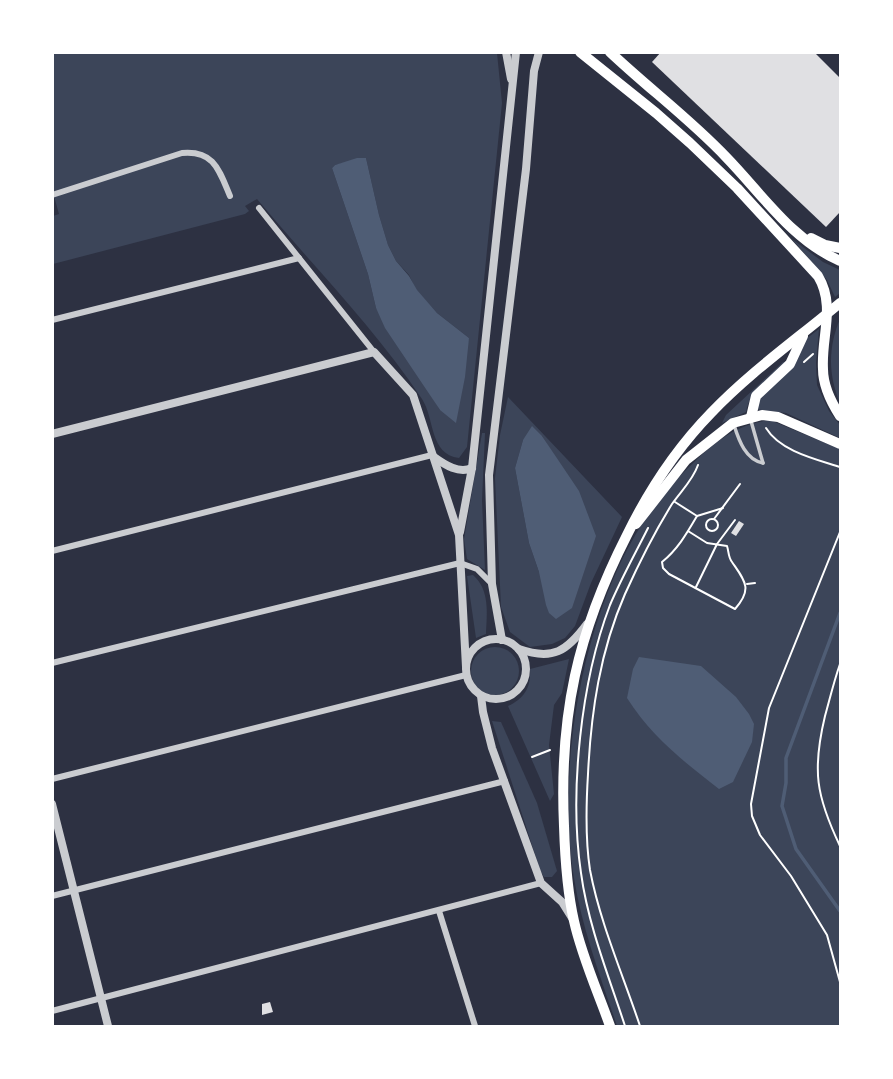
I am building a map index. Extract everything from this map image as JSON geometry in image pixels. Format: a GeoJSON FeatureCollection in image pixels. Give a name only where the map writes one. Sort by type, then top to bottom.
{"type":"FeatureCollection","features":[{"type":"Feature","properties":{"kind":"main road"},"geometry":{"type":"LineString","coordinates":[[580,52],[656,113],[737,188],[818,276],[825,288],[828,314],[822,369],[828,392],[841,416]]}},
{"type":"Feature","properties":{"kind":"main road"},"geometry":{"type":"LineString","coordinates":[[610,52],[725,156],[787,225],[816,247],[841,261]]}},
{"type":"Feature","properties":{"kind":"main road"},"geometry":{"type":"LineString","coordinates":[[787,225],[825,245],[841,248]]}},
{"type":"Feature","properties":{"kind":"main road"},"geometry":{"type":"LineString","coordinates":[[610,1027],[574,921],[565,852],[564,751],[568,710],[587,624],[604,580],[651,488],[687,440],[712,412],[841,303]]}},
{"type":"Feature","properties":{"kind":"main road"},"geometry":{"type":"LineString","coordinates":[[751,417],[755,396],[790,364],[804,332]]}},
{"type":"Feature","properties":{"kind":"main road"},"geometry":{"type":"LineString","coordinates":[[628,531],[686,460],[733,423],[762,415],[788,420],[841,444]]}},
{"type":"Feature","properties":{"kind":"street"},"geometry":{"type":"LineString","coordinates":[[506,52],[513,92]]}},
{"type":"Feature","properties":{"kind":"street"},"geometry":{"type":"LineString","coordinates":[[516,52],[472,468],[459,535],[466,671],[469,683],[481,696],[489,736],[541,883],[562,902],[574,921]]}},
{"type":"Feature","properties":{"kind":"street"},"geometry":{"type":"LineString","coordinates":[[502,640],[492,584],[489,475],[526,169],[534,71],[539,52]]}},
{"type":"Feature","properties":{"kind":"street"},"geometry":{"type":"LineString","coordinates":[[52,195],[182,153],[193,152],[212,161],[219,170],[230,196]]}},
{"type":"Feature","properties":{"kind":"street"},"geometry":{"type":"LineString","coordinates":[[259,208],[374,352],[413,395],[459,535]]}},
{"type":"Feature","properties":{"kind":"street"},"geometry":{"type":"LineString","coordinates":[[52,320],[299,258]]}},
{"type":"Feature","properties":{"kind":"street"},"geometry":{"type":"LineString","coordinates":[[52,434],[374,352]]}},
{"type":"Feature","properties":{"kind":"street"},"geometry":{"type":"LineString","coordinates":[[432,455],[444,465],[467,470],[472,468]]}},
{"type":"Feature","properties":{"kind":"street"},"geometry":{"type":"LineString","coordinates":[[52,551],[432,455]]}},
{"type":"Feature","properties":{"kind":"street"},"geometry":{"type":"LineString","coordinates":[[52,663],[460,563],[477,569],[492,584]]}},
{"type":"Feature","properties":{"kind":"street"},"geometry":{"type":"LineString","coordinates":[[466,671],[471,651],[480,643],[502,640],[541,655],[559,651],[575,641],[587,624]]}},
{"type":"Feature","properties":{"kind":"street"},"geometry":{"type":"LineString","coordinates":[[481,696],[494,699],[508,697],[519,689],[525,677],[525,663],[517,648]]}},
{"type":"Feature","properties":{"kind":"street"},"geometry":{"type":"LineString","coordinates":[[52,779],[466,671]]}},
{"type":"Feature","properties":{"kind":"street"},"geometry":{"type":"LineString","coordinates":[[52,896],[505,781]]}},
{"type":"Feature","properties":{"kind":"street"},"geometry":{"type":"LineString","coordinates":[[52,804],[108,1027]]}},
{"type":"Feature","properties":{"kind":"street"},"geometry":{"type":"LineString","coordinates":[[52,1011],[541,883]]}},
{"type":"Feature","properties":{"kind":"street"},"geometry":{"type":"LineString","coordinates":[[439,911],[475,1027]]}},
{"type":"Feature","properties":{"kind":"lane"},"geometry":{"type":"LineString","coordinates":[[733,423],[741,444],[750,457],[763,463],[751,417]]}},
{"type":"Feature","properties":{"kind":"path"},"geometry":{"type":"LineString","coordinates":[[762,425],[773,438],[785,446],[841,467]]}},
{"type":"Feature","properties":{"kind":"path"},"geometry":{"type":"LineString","coordinates":[[640,1027],[597,900],[586,842],[590,734],[598,678],[611,626],[640,560],[674,501],[695,475],[698,465]]}},
{"type":"Feature","properties":{"kind":"path"},"geometry":{"type":"LineString","coordinates":[[724,534],[707,528],[706,522],[713,519],[723,508],[740,484]]}},
{"type":"Feature","properties":{"kind":"path"},"geometry":{"type":"LineString","coordinates":[[674,501],[697,516]]}},
{"type":"Feature","properties":{"kind":"path"},"geometry":{"type":"LineString","coordinates":[[688,531],[697,538],[727,546],[729,559],[746,584],[746,592],[735,609],[663,568],[662,562],[678,548],[688,531],[697,516],[723,508]]}},
{"type":"Feature","properties":{"kind":"path"},"geometry":{"type":"LineString","coordinates":[[708,513],[718,523],[716,529]]}},
{"type":"Feature","properties":{"kind":"path"},"geometry":{"type":"LineString","coordinates":[[695,588],[717,544],[736,520]]}},
{"type":"Feature","properties":{"kind":"path"},"geometry":{"type":"LineString","coordinates":[[625,1027],[602,958],[581,874],[577,832],[579,751],[601,631],[611,604],[649,526]]}},
{"type":"Feature","properties":{"kind":"path"},"geometry":{"type":"LineString","coordinates":[[841,532],[769,708],[751,816],[760,835],[791,876],[827,935],[841,982]]}},
{"type":"Feature","properties":{"kind":"path"},"geometry":{"type":"LineString","coordinates":[[746,584],[755,583]]}},
{"type":"Feature","properties":{"kind":"path"},"geometry":{"type":"LineString","coordinates":[[841,664],[819,743],[816,765],[822,803],[841,846]]}},
{"type":"Feature","properties":{"kind":"path"},"geometry":{"type":"LineString","coordinates":[[532,757],[550,750]]}},
{"type":"Feature","properties":{"kind":"shaded area"},"geometry":{"type":"Polygon","coordinates":[[[53,53],[497,53],[502,103],[467,447],[459,458],[442,450],[422,399],[403,372],[363,321],[257,199],[245,206],[249,211],[245,214],[53,264],[53,216],[59,214],[52,189],[53,53]],[[366,158],[335,165],[332,168],[368,274],[376,308],[440,410],[469,338],[437,313],[416,290],[388,245],[366,158]]]}},
{"type":"Feature","properties":{"kind":"shaded area"},"geometry":{"type":"Polygon","coordinates":[[[357,158],[366,158],[379,215],[396,261],[437,313],[469,338],[456,423],[440,410],[385,328],[376,308],[368,274],[332,168],[357,158]]]}},
{"type":"Feature","properties":{"kind":"shaded area"},"geometry":{"type":"Polygon","coordinates":[[[792,239],[823,262],[840,270],[840,293],[835,297],[827,280],[792,239]]]}},
{"type":"Feature","properties":{"kind":"shaded area"},"geometry":{"type":"Polygon","coordinates":[[[840,319],[840,403],[833,382],[831,361],[833,340],[840,319]]]}},
{"type":"Feature","properties":{"kind":"shaded area"},"geometry":{"type":"Polygon","coordinates":[[[819,329],[817,385],[829,411],[840,425],[840,438],[786,413],[755,409],[758,398],[806,339],[819,329]]]}},
{"type":"Feature","properties":{"kind":"shaded area"},"geometry":{"type":"Polygon","coordinates":[[[783,362],[787,362],[757,390],[746,412],[722,423],[726,415],[783,362]]]}},
{"type":"Feature","properties":{"kind":"shaded area"},"geometry":{"type":"Polygon","coordinates":[[[508,397],[622,517],[591,583],[575,626],[565,638],[552,644],[530,647],[510,632],[501,607],[495,478],[508,397]],[[542,436],[523,440],[515,468],[529,543],[539,572],[556,458],[542,436]]]}},
{"type":"Feature","properties":{"kind":"shaded area"},"geometry":{"type":"Polygon","coordinates":[[[770,420],[840,449],[840,1026],[617,1026],[582,916],[574,878],[569,829],[569,777],[574,722],[585,666],[600,613],[621,562],[647,517],[678,478],[719,441],[742,427],[770,420]]]}},
{"type":"Feature","properties":{"kind":"shaded area"},"geometry":{"type":"Polygon","coordinates":[[[532,426],[542,436],[579,491],[596,536],[572,608],[556,619],[549,613],[546,605],[529,543],[515,468],[523,440],[532,426]]]}},
{"type":"Feature","properties":{"kind":"shaded area"},"geometry":{"type":"Polygon","coordinates":[[[482,433],[485,433],[482,500],[485,570],[467,559],[464,539],[482,433]]]}},
{"type":"Feature","properties":{"kind":"shaded area"},"geometry":{"type":"Polygon","coordinates":[[[473,575],[485,595],[487,610],[486,634],[476,638],[467,576],[473,575]]]}},
{"type":"Feature","properties":{"kind":"shaded area"},"geometry":{"type":"Polygon","coordinates":[[[495,647],[512,654],[519,671],[512,688],[495,695],[478,688],[471,671],[478,654],[495,647]]]}},
{"type":"Feature","properties":{"kind":"shaded area"},"geometry":{"type":"Polygon","coordinates":[[[639,657],[701,666],[736,697],[749,714],[754,724],[752,742],[733,782],[719,789],[669,748],[636,712],[627,698],[633,669],[639,657]]]}},
{"type":"Feature","properties":{"kind":"shaded area"},"geometry":{"type":"Polygon","coordinates":[[[569,659],[562,693],[554,705],[549,745],[554,794],[550,801],[508,706],[526,691],[530,669],[569,659]]]}},
{"type":"Feature","properties":{"kind":"shaded area"},"geometry":{"type":"Polygon","coordinates":[[[492,721],[501,722],[537,803],[557,871],[552,877],[544,877],[540,870],[492,721]]]}},
{"type":"Feature","properties":{"kind":"building"},"geometry":{"type":"Polygon","coordinates":[[[661,52],[814,52],[840,78],[840,212],[826,227],[652,62],[661,52]]]}},
{"type":"Feature","properties":{"kind":"building"},"geometry":{"type":"Polygon","coordinates":[[[739,521],[744,524],[736,536],[731,533],[739,521]]]}},
{"type":"Feature","properties":{"kind":"building"},"geometry":{"type":"Polygon","coordinates":[[[270,1002],[273,1012],[262,1015],[262,1004],[270,1002]]]}},
{"type":"Feature","properties":{"kind":"waterway"},"geometry":{"type":"LineString","coordinates":[[840,613],[786,758],[782,806],[796,849],[840,911]]}}]}
